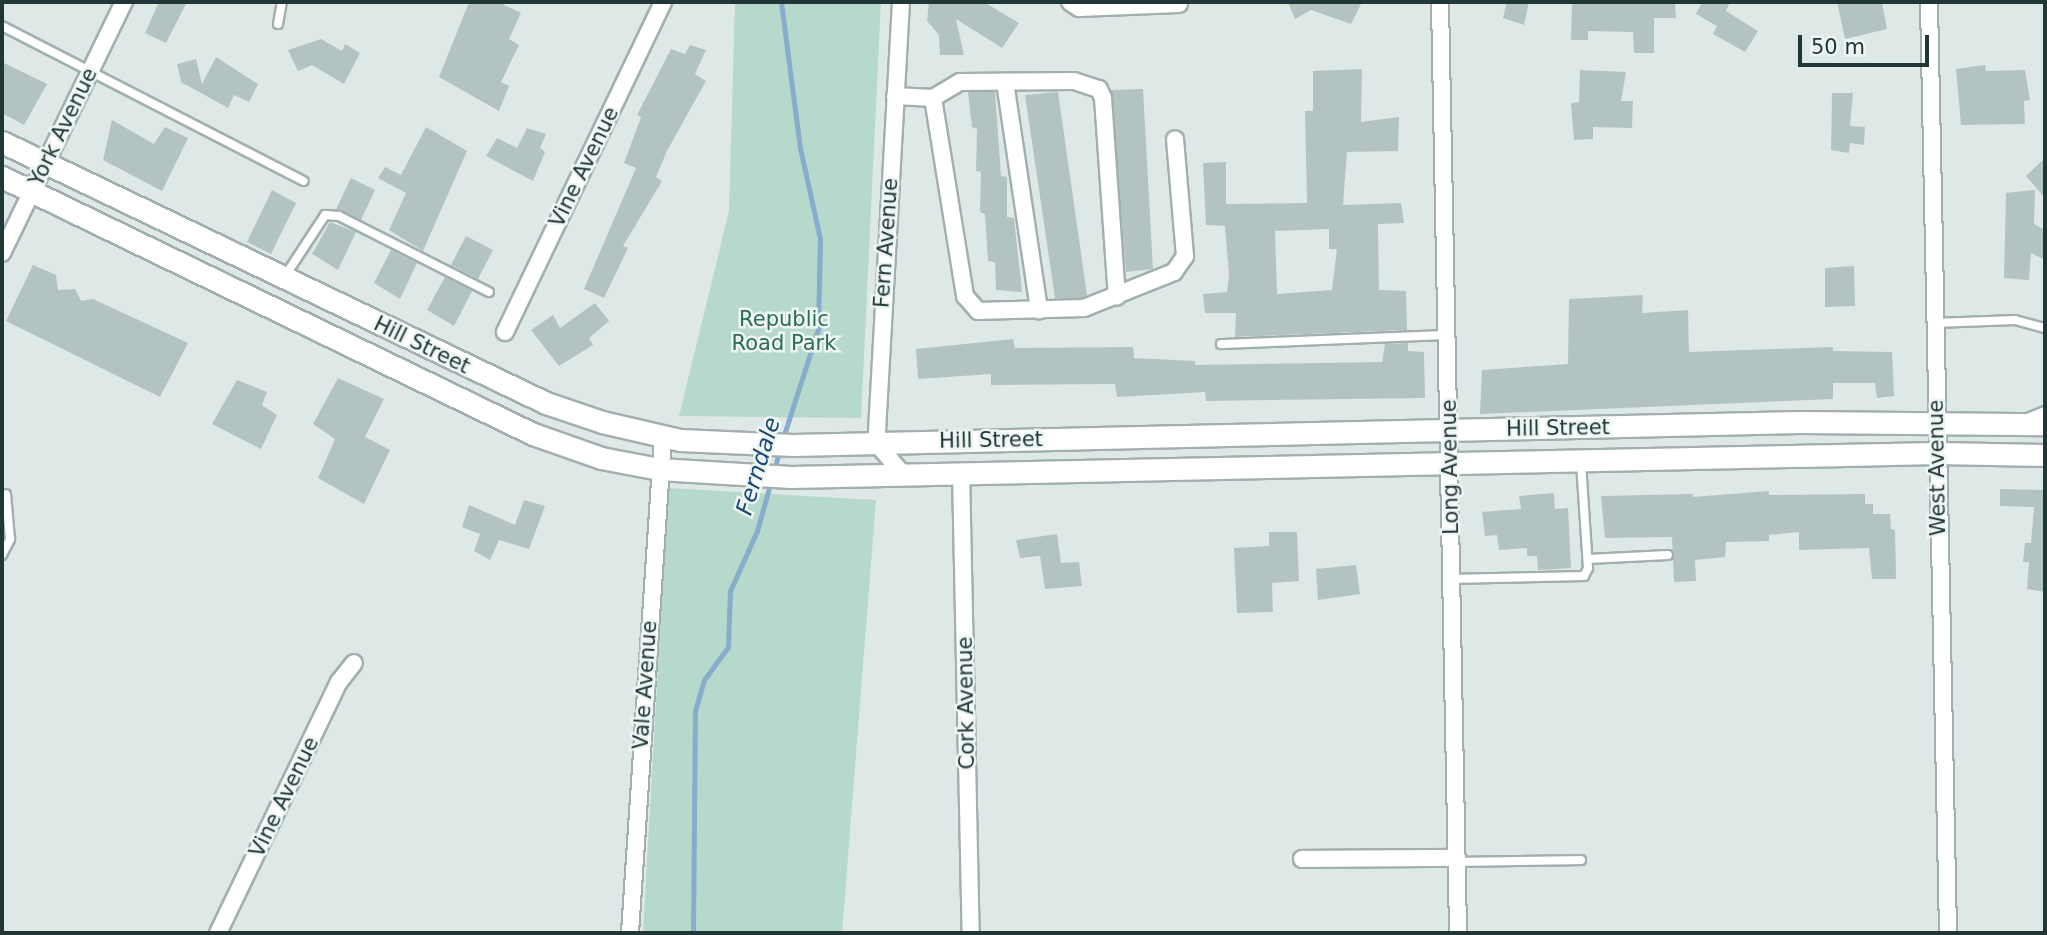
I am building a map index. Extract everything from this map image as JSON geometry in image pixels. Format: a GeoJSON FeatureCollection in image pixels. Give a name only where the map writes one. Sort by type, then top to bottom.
{"type":"FeatureCollection","features":[{"type":"Feature","properties":{"kind":"main road","name":"Hill Street"},"geometry":{"type":"LineString","coordinates":[[2,142],[546,403],[663,437],[736,444],[793,445],[1936,420],[2045,424]]}},
{"type":"Feature","properties":{"kind":"main road","name":"Hill Street"},"geometry":{"type":"LineString","coordinates":[[2,177],[533,434],[601,458],[659,469],[736,476],[791,477],[1937,453],[2045,455]]}},
{"type":"Feature","properties":{"kind":"street","name":"York Avenue"},"geometry":{"type":"LineString","coordinates":[[2,253],[124,2]]}},
{"type":"Feature","properties":{"kind":"street","name":"Vine Avenue"},"geometry":{"type":"LineString","coordinates":[[505,332],[663,2]]}},
{"type":"Feature","properties":{"kind":"street","name":"Fern Avenue"},"geometry":{"type":"LineString","coordinates":[[876,443],[901,2]]}},
{"type":"Feature","properties":{"kind":"street"},"geometry":{"type":"LineString","coordinates":[[1070,2],[1079,8],[1179,4]]}},
{"type":"Feature","properties":{"kind":"street","name":"Long Avenue"},"geometry":{"type":"LineString","coordinates":[[1440,2],[1458,933]]}},
{"type":"Feature","properties":{"kind":"street","name":"West Avenue"},"geometry":{"type":"LineString","coordinates":[[1929,2],[1948,933]]}},
{"type":"Feature","properties":{"kind":"street"},"geometry":{"type":"LineString","coordinates":[[895,96],[933,98],[960,82],[1089,83],[1103,98],[1117,297]]}},
{"type":"Feature","properties":{"kind":"street"},"geometry":{"type":"LineString","coordinates":[[1005,82],[1039,310]]}},
{"type":"Feature","properties":{"kind":"street"},"geometry":{"type":"LineString","coordinates":[[933,98],[967,304],[978,311],[1084,308],[1174,272],[1182,264],[1175,139]]}},
{"type":"Feature","properties":{"kind":"street","name":"Vale Avenue"},"geometry":{"type":"LineString","coordinates":[[630,933],[663,437]]}},
{"type":"Feature","properties":{"kind":"street"},"geometry":{"type":"LineString","coordinates":[[876,443],[903,474]]}},
{"type":"Feature","properties":{"kind":"street","name":"Cork Avenue"},"geometry":{"type":"LineString","coordinates":[[961,472],[971,933]]}},
{"type":"Feature","properties":{"kind":"street","name":"Vine Avenue"},"geometry":{"type":"LineString","coordinates":[[218,933],[339,682],[354,663]]}},
{"type":"Feature","properties":{"kind":"street"},"geometry":{"type":"LineString","coordinates":[[1302,859],[1457,860]]}},
{"type":"Feature","properties":{"kind":"lane"},"geometry":{"type":"LineString","coordinates":[[278,24],[282,2]]}},
{"type":"Feature","properties":{"kind":"lane"},"geometry":{"type":"LineString","coordinates":[[2,26],[91,69],[304,181]]}},
{"type":"Feature","properties":{"kind":"lane"},"geometry":{"type":"LineString","coordinates":[[285,278],[325,215],[339,216],[489,292]]}},
{"type":"Feature","properties":{"kind":"lane"},"geometry":{"type":"LineString","coordinates":[[1935,323],[2015,320],[2045,328]]}},
{"type":"Feature","properties":{"kind":"lane"},"geometry":{"type":"LineString","coordinates":[[1221,344],[1447,335]]}},
{"type":"Feature","properties":{"kind":"lane"},"geometry":{"type":"LineString","coordinates":[[2017,422],[2045,411]]}},
{"type":"Feature","properties":{"kind":"lane"},"geometry":{"type":"LineString","coordinates":[[1451,579],[1574,579],[1584,576],[1588,559],[1581,460]]}},
{"type":"Feature","properties":{"kind":"lane"},"geometry":{"type":"LineString","coordinates":[[2,555],[10,539],[6,494]]}},
{"type":"Feature","properties":{"kind":"lane"},"geometry":{"type":"LineString","coordinates":[[1588,559],[1668,555]]}},
{"type":"Feature","properties":{"kind":"lane"},"geometry":{"type":"LineString","coordinates":[[1457,860],[1581,860]]}},
{"type":"Feature","properties":{"kind":"green space","name":"Republic Road Park"},"geometry":{"type":"Polygon","coordinates":[[[735,2],[881,2],[861,418],[679,416],[729,211],[735,2]]]}},
{"type":"Feature","properties":{"kind":"green space"},"geometry":{"type":"Polygon","coordinates":[[[668,488],[876,500],[842,933],[643,933],[668,488]]]}},
{"type":"Feature","properties":{"kind":"building"},"geometry":{"type":"Polygon","coordinates":[[[159,2],[187,2],[166,43],[145,33],[159,2]]]}},
{"type":"Feature","properties":{"kind":"building"},"geometry":{"type":"Polygon","coordinates":[[[469,2],[498,2],[521,13],[509,39],[519,45],[501,82],[509,86],[499,111],[439,77],[469,2]]]}},
{"type":"Feature","properties":{"kind":"building"},"geometry":{"type":"Polygon","coordinates":[[[929,2],[984,2],[1019,23],[1002,48],[956,19],[964,55],[940,55],[939,35],[927,21],[929,2]]]}},
{"type":"Feature","properties":{"kind":"building"},"geometry":{"type":"Polygon","coordinates":[[[1288,2],[1362,2],[1351,24],[1311,10],[1295,19],[1288,2]]]}},
{"type":"Feature","properties":{"kind":"building"},"geometry":{"type":"Polygon","coordinates":[[[1507,2],[1529,2],[1524,25],[1503,18],[1507,2]]]}},
{"type":"Feature","properties":{"kind":"building"},"geometry":{"type":"Polygon","coordinates":[[[1572,2],[1675,2],[1676,18],[1654,18],[1654,53],[1634,53],[1633,32],[1588,31],[1588,40],[1571,40],[1572,2]]]}},
{"type":"Feature","properties":{"kind":"building"},"geometry":{"type":"Polygon","coordinates":[[[1702,2],[1730,2],[1726,11],[1758,31],[1745,52],[1713,34],[1717,26],[1696,14],[1702,2]]]}},
{"type":"Feature","properties":{"kind":"building"},"geometry":{"type":"Polygon","coordinates":[[[1837,2],[1882,2],[1887,29],[1845,39],[1837,2]]]}},
{"type":"Feature","properties":{"kind":"building"},"geometry":{"type":"Polygon","coordinates":[[[321,39],[342,51],[345,44],[360,53],[344,84],[312,65],[298,71],[288,50],[321,39]]]}},
{"type":"Feature","properties":{"kind":"building"},"geometry":{"type":"Polygon","coordinates":[[[690,45],[706,50],[695,74],[706,81],[667,151],[656,177],[662,181],[623,246],[628,248],[604,298],[584,289],[636,168],[624,163],[641,117],[637,115],[671,49],[685,54],[690,45]]]}},
{"type":"Feature","properties":{"kind":"building"},"geometry":{"type":"Polygon","coordinates":[[[216,57],[258,84],[249,102],[234,95],[228,108],[181,82],[177,64],[196,59],[202,84],[216,57]]]}},
{"type":"Feature","properties":{"kind":"building"},"geometry":{"type":"Polygon","coordinates":[[[2,62],[47,84],[24,125],[2,113],[2,62]]]}},
{"type":"Feature","properties":{"kind":"building"},"geometry":{"type":"Polygon","coordinates":[[[1985,65],[1986,71],[2025,70],[2030,100],[2024,101],[2025,124],[1961,125],[1956,69],[1985,65]]]}},
{"type":"Feature","properties":{"kind":"building"},"geometry":{"type":"Polygon","coordinates":[[[1362,69],[1361,122],[1399,117],[1398,151],[1347,152],[1343,205],[1401,203],[1404,223],[1378,224],[1379,290],[1406,291],[1407,330],[1235,337],[1236,313],[1205,313],[1203,294],[1227,292],[1229,276],[1225,226],[1206,225],[1203,163],[1226,162],[1226,204],[1307,203],[1305,111],[1313,111],[1313,71],[1362,69]],[[1329,229],[1275,231],[1277,294],[1332,290],[1337,249],[1329,249],[1329,229]]]}},
{"type":"Feature","properties":{"kind":"building"},"geometry":{"type":"Polygon","coordinates":[[[1580,70],[1626,72],[1621,101],[1633,101],[1632,128],[1593,127],[1593,139],[1574,140],[1571,103],[1579,102],[1580,70]]]}},
{"type":"Feature","properties":{"kind":"building"},"geometry":{"type":"Polygon","coordinates":[[[1143,89],[1153,269],[1126,272],[1111,90],[1143,89]]]}},
{"type":"Feature","properties":{"kind":"building"},"geometry":{"type":"Polygon","coordinates":[[[968,92],[995,92],[1001,176],[1007,177],[1007,217],[1014,218],[1022,292],[996,290],[995,262],[988,261],[985,214],[980,212],[981,172],[976,171],[977,129],[972,127],[968,92]]]}},
{"type":"Feature","properties":{"kind":"building"},"geometry":{"type":"Polygon","coordinates":[[[1058,92],[1087,295],[1082,298],[1055,298],[1025,95],[1058,92]]]}},
{"type":"Feature","properties":{"kind":"building"},"geometry":{"type":"Polygon","coordinates":[[[1832,93],[1853,93],[1850,126],[1865,127],[1864,145],[1850,143],[1849,153],[1831,150],[1832,93]]]}},
{"type":"Feature","properties":{"kind":"building"},"geometry":{"type":"Polygon","coordinates":[[[112,120],[154,144],[165,127],[188,138],[162,191],[103,160],[112,120]]]}},
{"type":"Feature","properties":{"kind":"building"},"geometry":{"type":"Polygon","coordinates":[[[426,127],[467,151],[423,251],[389,230],[406,193],[378,178],[385,167],[401,175],[426,127]]]}},
{"type":"Feature","properties":{"kind":"building"},"geometry":{"type":"Polygon","coordinates":[[[527,128],[546,134],[540,148],[545,152],[533,181],[486,156],[497,138],[517,148],[527,128]]]}},
{"type":"Feature","properties":{"kind":"building"},"geometry":{"type":"Polygon","coordinates":[[[2045,158],[2045,198],[2026,176],[2045,158]]]}},
{"type":"Feature","properties":{"kind":"building"},"geometry":{"type":"Polygon","coordinates":[[[351,178],[375,190],[361,220],[336,209],[351,178]]]}},
{"type":"Feature","properties":{"kind":"building"},"geometry":{"type":"Polygon","coordinates":[[[272,190],[296,203],[271,254],[247,242],[272,190]]]}},
{"type":"Feature","properties":{"kind":"building"},"geometry":{"type":"Polygon","coordinates":[[[2035,190],[2034,224],[2045,230],[2045,260],[2031,253],[2029,280],[2004,278],[2006,193],[2035,190]]]}},
{"type":"Feature","properties":{"kind":"building"},"geometry":{"type":"Polygon","coordinates":[[[330,222],[356,232],[338,270],[312,254],[330,222]]]}},
{"type":"Feature","properties":{"kind":"building"},"geometry":{"type":"Polygon","coordinates":[[[466,236],[493,250],[478,279],[451,265],[466,236]]]}},
{"type":"Feature","properties":{"kind":"building"},"geometry":{"type":"Polygon","coordinates":[[[391,250],[417,263],[400,299],[374,283],[391,250]]]}},
{"type":"Feature","properties":{"kind":"building"},"geometry":{"type":"Polygon","coordinates":[[[33,265],[56,275],[58,290],[75,289],[81,301],[93,299],[188,343],[160,397],[6,321],[33,265]]]}},
{"type":"Feature","properties":{"kind":"building"},"geometry":{"type":"Polygon","coordinates":[[[1854,266],[1855,306],[1825,307],[1825,268],[1854,266]]]}},
{"type":"Feature","properties":{"kind":"building"},"geometry":{"type":"Polygon","coordinates":[[[445,277],[472,291],[454,326],[427,310],[445,277]]]}},
{"type":"Feature","properties":{"kind":"building"},"geometry":{"type":"Polygon","coordinates":[[[1643,295],[1642,313],[1688,310],[1689,352],[1833,347],[1833,351],[1892,352],[1894,396],[1877,398],[1875,383],[1833,383],[1833,399],[1480,414],[1482,370],[1568,364],[1569,299],[1643,295]]]}},
{"type":"Feature","properties":{"kind":"building"},"geometry":{"type":"Polygon","coordinates":[[[595,303],[609,321],[589,338],[593,345],[559,366],[531,330],[553,315],[560,328],[595,303]]]}},
{"type":"Feature","properties":{"kind":"building"},"geometry":{"type":"Polygon","coordinates":[[[1013,339],[1015,348],[1133,347],[1134,358],[1195,361],[1195,365],[1382,362],[1385,344],[1408,343],[1408,351],[1424,352],[1425,398],[1206,401],[1205,392],[1117,397],[1115,384],[991,385],[991,374],[918,379],[916,349],[1013,339]]]}},
{"type":"Feature","properties":{"kind":"building"},"geometry":{"type":"Polygon","coordinates":[[[338,378],[384,399],[365,437],[390,450],[364,504],[318,478],[335,439],[313,424],[338,378]]]}},
{"type":"Feature","properties":{"kind":"building"},"geometry":{"type":"Polygon","coordinates":[[[237,380],[267,392],[262,405],[277,415],[261,449],[212,424],[237,380]]]}},
{"type":"Feature","properties":{"kind":"building"},"geometry":{"type":"Polygon","coordinates":[[[2000,489],[2045,490],[2045,592],[2027,589],[2029,562],[2023,562],[2025,543],[2031,543],[2034,507],[2000,506],[2000,489]]]}},
{"type":"Feature","properties":{"kind":"building"},"geometry":{"type":"Polygon","coordinates":[[[1769,491],[1769,495],[1865,494],[1865,504],[1873,504],[1873,514],[1890,514],[1891,529],[1895,530],[1896,579],[1872,579],[1869,548],[1799,550],[1799,532],[1769,535],[1769,541],[1726,542],[1725,557],[1695,560],[1696,581],[1674,582],[1672,537],[1605,538],[1601,496],[1693,494],[1693,497],[1769,491]]]}},
{"type":"Feature","properties":{"kind":"building"},"geometry":{"type":"Polygon","coordinates":[[[1554,493],[1555,509],[1568,508],[1571,568],[1538,570],[1537,556],[1527,556],[1527,548],[1499,550],[1497,535],[1485,536],[1482,512],[1521,509],[1519,496],[1554,493]]]}},
{"type":"Feature","properties":{"kind":"building"},"geometry":{"type":"Polygon","coordinates":[[[524,500],[545,506],[529,549],[499,540],[490,560],[474,551],[480,534],[462,527],[469,505],[515,525],[524,500]]]}},
{"type":"Feature","properties":{"kind":"building"},"geometry":{"type":"Polygon","coordinates":[[[1269,532],[1297,532],[1299,581],[1272,583],[1273,612],[1237,613],[1234,548],[1269,546],[1269,532]]]}},
{"type":"Feature","properties":{"kind":"building"},"geometry":{"type":"Polygon","coordinates":[[[1057,534],[1061,563],[1079,562],[1082,586],[1045,589],[1040,556],[1020,558],[1016,540],[1057,534]]]}},
{"type":"Feature","properties":{"kind":"building"},"geometry":{"type":"Polygon","coordinates":[[[1356,565],[1360,594],[1318,600],[1316,569],[1356,565]]]}},
{"type":"Feature","properties":{"kind":"waterway","name":"Ferndale"},"geometry":{"type":"LineString","coordinates":[[781,2],[800,148],[820,239],[818,329],[782,441]]}},
{"type":"Feature","properties":{"kind":"waterway","name":"Ferndale"},"geometry":{"type":"LineString","coordinates":[[774,472],[779,451]]}},
{"type":"Feature","properties":{"kind":"waterway","name":"Ferndale"},"geometry":{"type":"LineString","coordinates":[[693,933],[695,711],[704,680],[728,647],[730,591],[757,531],[771,481]]}}]}
